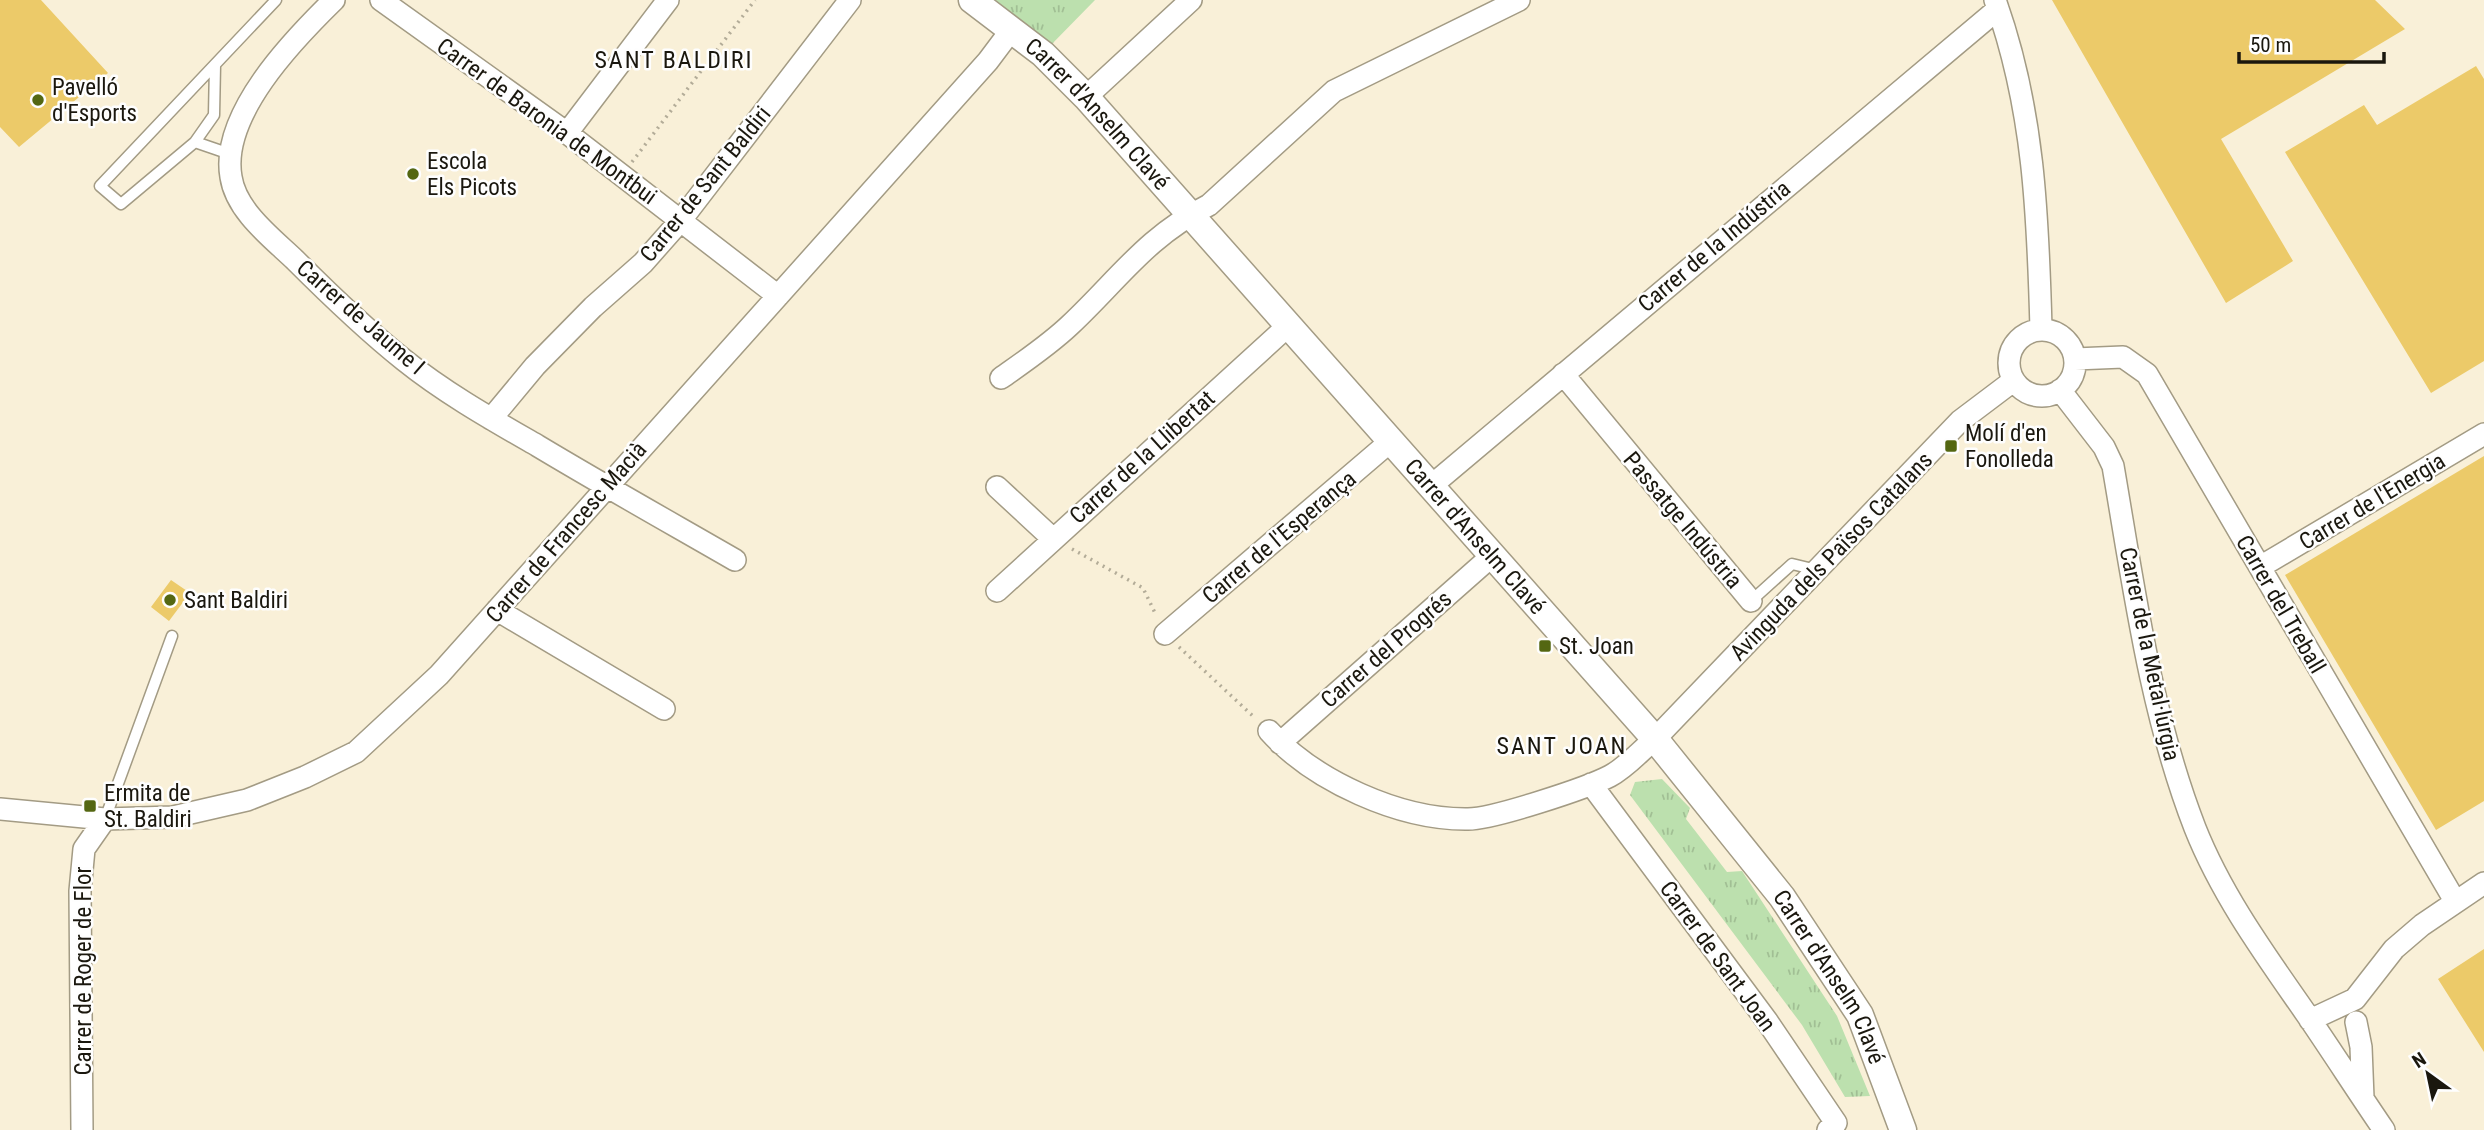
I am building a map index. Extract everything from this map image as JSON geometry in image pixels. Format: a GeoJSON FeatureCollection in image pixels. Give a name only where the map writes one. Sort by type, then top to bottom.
{"type":"FeatureCollection","features":[{"type":"Feature","properties":{"kind":"street","name":"Carrer de Jaume I"},"geometry":{"type":"LineString","coordinates":[[334,0],[308,26],[250,102],[230,154],[231,178],[238,199],[261,228],[356,320],[406,362],[491,419],[735,560]]}},
{"type":"Feature","properties":{"kind":"street","name":"Carrer de Baronia de Montbui"},"geometry":{"type":"LineString","coordinates":[[380,0],[568,133],[778,296]]}},
{"type":"Feature","properties":{"kind":"street"},"geometry":{"type":"LineString","coordinates":[[568,133],[668,0]]}},
{"type":"Feature","properties":{"kind":"street","name":"Carrer de Sant Baldiri"},"geometry":{"type":"LineString","coordinates":[[491,419],[535,366],[593,307],[643,263],[681,220],[850,0]]}},
{"type":"Feature","properties":{"kind":"street","name":"Carrer d'Anselm Clavé"},"geometry":{"type":"LineString","coordinates":[[972,0],[1012,29],[1086,97],[1656,738],[1782,897],[1860,1015],[1903,1130]]}},
{"type":"Feature","properties":{"kind":"street"},"geometry":{"type":"LineString","coordinates":[[1086,97],[1191,0]]}},
{"type":"Feature","properties":{"kind":"street"},"geometry":{"type":"LineString","coordinates":[[1001,378],[1049,344],[1139,252],[1190,215],[1209,205],[1334,91],[1519,0]]}},
{"type":"Feature","properties":{"kind":"street"},"geometry":{"type":"LineString","coordinates":[[1997,5],[2018,72],[2029,128],[2041,329]]}},
{"type":"Feature","properties":{"kind":"street","name":"Carrer de la Indústria"},"geometry":{"type":"LineString","coordinates":[[1431,486],[1997,5]]}},
{"type":"Feature","properties":{"kind":"street","name":"Carrer de Francesc Macià"},"geometry":{"type":"LineString","coordinates":[[0,809],[105,819],[173,817],[247,800],[305,778],[356,752],[430,684],[988,61],[1012,29]]}},
{"type":"Feature","properties":{"kind":"street","name":"Carrer de la Llibertat"},"geometry":{"type":"LineString","coordinates":[[997,591],[1052,538],[1289,325]]}},
{"type":"Feature","properties":{"kind":"street"},"geometry":{"type":"LineString","coordinates":[[2041,329],[2055,332],[2065,339],[2075,359],[2074,370],[2060,390],[2047,395],[2032,395],[2013,381],[2009,363],[2012,347],[2024,334],[2041,329]]}},
{"type":"Feature","properties":{"kind":"street","name":"Carrer del Treball"},"geometry":{"type":"LineString","coordinates":[[2075,359],[2123,357],[2147,374],[2455,901]]}},
{"type":"Feature","properties":{"kind":"street","name":"Passatge Indústria"},"geometry":{"type":"LineString","coordinates":[[1563,374],[1751,601]]}},
{"type":"Feature","properties":{"kind":"street","name":"Avinguda dels Països Catalans"},"geometry":{"type":"LineString","coordinates":[[1274,737],[1296,759],[1376,802],[1430,817],[1470,820],[1591,784],[1612,775],[1656,738],[1960,421],[2013,381]]}},
{"type":"Feature","properties":{"kind":"street","name":"Carrer de la Metal·lúrgia"},"geometry":{"type":"LineString","coordinates":[[2060,390],[2104,447],[2113,466],[2149,668],[2167,750],[2196,830],[2224,889],[2384,1130]]}},
{"type":"Feature","properties":{"kind":"street","name":"Carrer de l'Energia"},"geometry":{"type":"LineString","coordinates":[[2260,567],[2484,434]]}},
{"type":"Feature","properties":{"kind":"street","name":"Carrer de l'Esperança"},"geometry":{"type":"LineString","coordinates":[[1165,634],[1392,440]]}},
{"type":"Feature","properties":{"kind":"street"},"geometry":{"type":"LineString","coordinates":[[996,487],[1052,538]]}},
{"type":"Feature","properties":{"kind":"street","name":"Carrer del Progrés"},"geometry":{"type":"LineString","coordinates":[[1274,737],[1493,555]]}},
{"type":"Feature","properties":{"kind":"street"},"geometry":{"type":"LineString","coordinates":[[497,610],[664,709]]}},
{"type":"Feature","properties":{"kind":"street","name":"Carrer de Sant Joan"},"geometry":{"type":"LineString","coordinates":[[1591,784],[1767,1021],[1832,1128]]}},
{"type":"Feature","properties":{"kind":"street","name":"Carrer de Roger de Flor"},"geometry":{"type":"LineString","coordinates":[[82,1130],[80,891],[84,849],[105,819]]}},
{"type":"Feature","properties":{"kind":"street"},"geometry":{"type":"LineString","coordinates":[[2310,1020],[2355,999],[2394,948],[2455,901],[2484,883]]}},
{"type":"Feature","properties":{"kind":"street"},"geometry":{"type":"LineString","coordinates":[[2355,999],[2361,1047],[2363,1100]]}},
{"type":"Feature","properties":{"kind":"street"},"geometry":{"type":"LineString","coordinates":[[2329,1047],[2356,1022]]}},
{"type":"Feature","properties":{"kind":"lane"},"geometry":{"type":"LineString","coordinates":[[215,65],[214,115],[195,142],[121,204],[100,186],[276,0]]}},
{"type":"Feature","properties":{"kind":"lane"},"geometry":{"type":"LineString","coordinates":[[195,142],[230,154]]}},
{"type":"Feature","properties":{"kind":"lane","name":"Passatge Indústria"},"geometry":{"type":"LineString","coordinates":[[1751,601],[1792,564],[1819,570]]}},
{"type":"Feature","properties":{"kind":"lane"},"geometry":{"type":"LineString","coordinates":[[105,819],[172,636]]}},
{"type":"Feature","properties":{"kind":"path"},"geometry":{"type":"LineString","coordinates":[[623,174],[755,0]]}},
{"type":"Feature","properties":{"kind":"green space"},"geometry":{"type":"Polygon","coordinates":[[[988,0],[1095,0],[1048,48],[988,0]]]}},
{"type":"Feature","properties":{"kind":"green space"},"geometry":{"type":"Polygon","coordinates":[[[1662,779],[1690,808],[1686,819],[1727,872],[1742,871],[1837,1016],[1870,1096],[1845,1097],[1802,1025],[1630,795],[1635,782],[1662,779]]]}},
{"type":"Feature","properties":{"kind":"building","name":"Pavelló d'Esports"},"geometry":{"type":"Polygon","coordinates":[[[0,0],[41,0],[108,73],[19,147],[0,127],[0,0]]]}},
{"type":"Feature","properties":{"kind":"building"},"geometry":{"type":"Polygon","coordinates":[[[2052,0],[2375,0],[2405,29],[2221,139],[2293,261],[2226,303],[2052,0]]]}},
{"type":"Feature","properties":{"kind":"building"},"geometry":{"type":"Polygon","coordinates":[[[2476,66],[2484,79],[2484,361],[2431,393],[2285,152],[2364,105],[2377,125],[2476,66]]]}},
{"type":"Feature","properties":{"kind":"building"},"geometry":{"type":"Polygon","coordinates":[[[2484,456],[2484,801],[2436,830],[2285,575],[2484,456]]]}},
{"type":"Feature","properties":{"kind":"building","name":"Sant Baldiri"},"geometry":{"type":"Polygon","coordinates":[[[171,580],[190,593],[169,621],[151,607],[171,580]]]}},
{"type":"Feature","properties":{"kind":"building"},"geometry":{"type":"Polygon","coordinates":[[[2484,949],[2484,1052],[2438,979],[2484,949]]]}},
{"type":"Feature","properties":{"kind":"place","name":"Pavelló d'Esports"},"geometry":{"type":"Point","coordinates":[38,100]}},
{"type":"Feature","properties":{"kind":"place","name":"Escola Els Picots"},"geometry":{"type":"Point","coordinates":[413,174]}},
{"type":"Feature","properties":{"kind":"place","name":"Molí d'en Fonolleda"},"geometry":{"type":"Point","coordinates":[1951,446]}},
{"type":"Feature","properties":{"kind":"place","name":"Sant Baldiri"},"geometry":{"type":"Point","coordinates":[170,600]}},
{"type":"Feature","properties":{"kind":"place","name":"St. Joan"},"geometry":{"type":"Point","coordinates":[1545,646]}},
{"type":"Feature","properties":{"kind":"place","name":"Ermita de St. Baldiri"},"geometry":{"type":"Point","coordinates":[90,806]}},
{"type":"Feature","properties":{"kind":"district","name":"SANT BALDIRI"},"geometry":{"type":"Point","coordinates":[674,60]}},
{"type":"Feature","properties":{"kind":"district","name":"SANT JOAN"},"geometry":{"type":"Point","coordinates":[1562,746]}}]}
